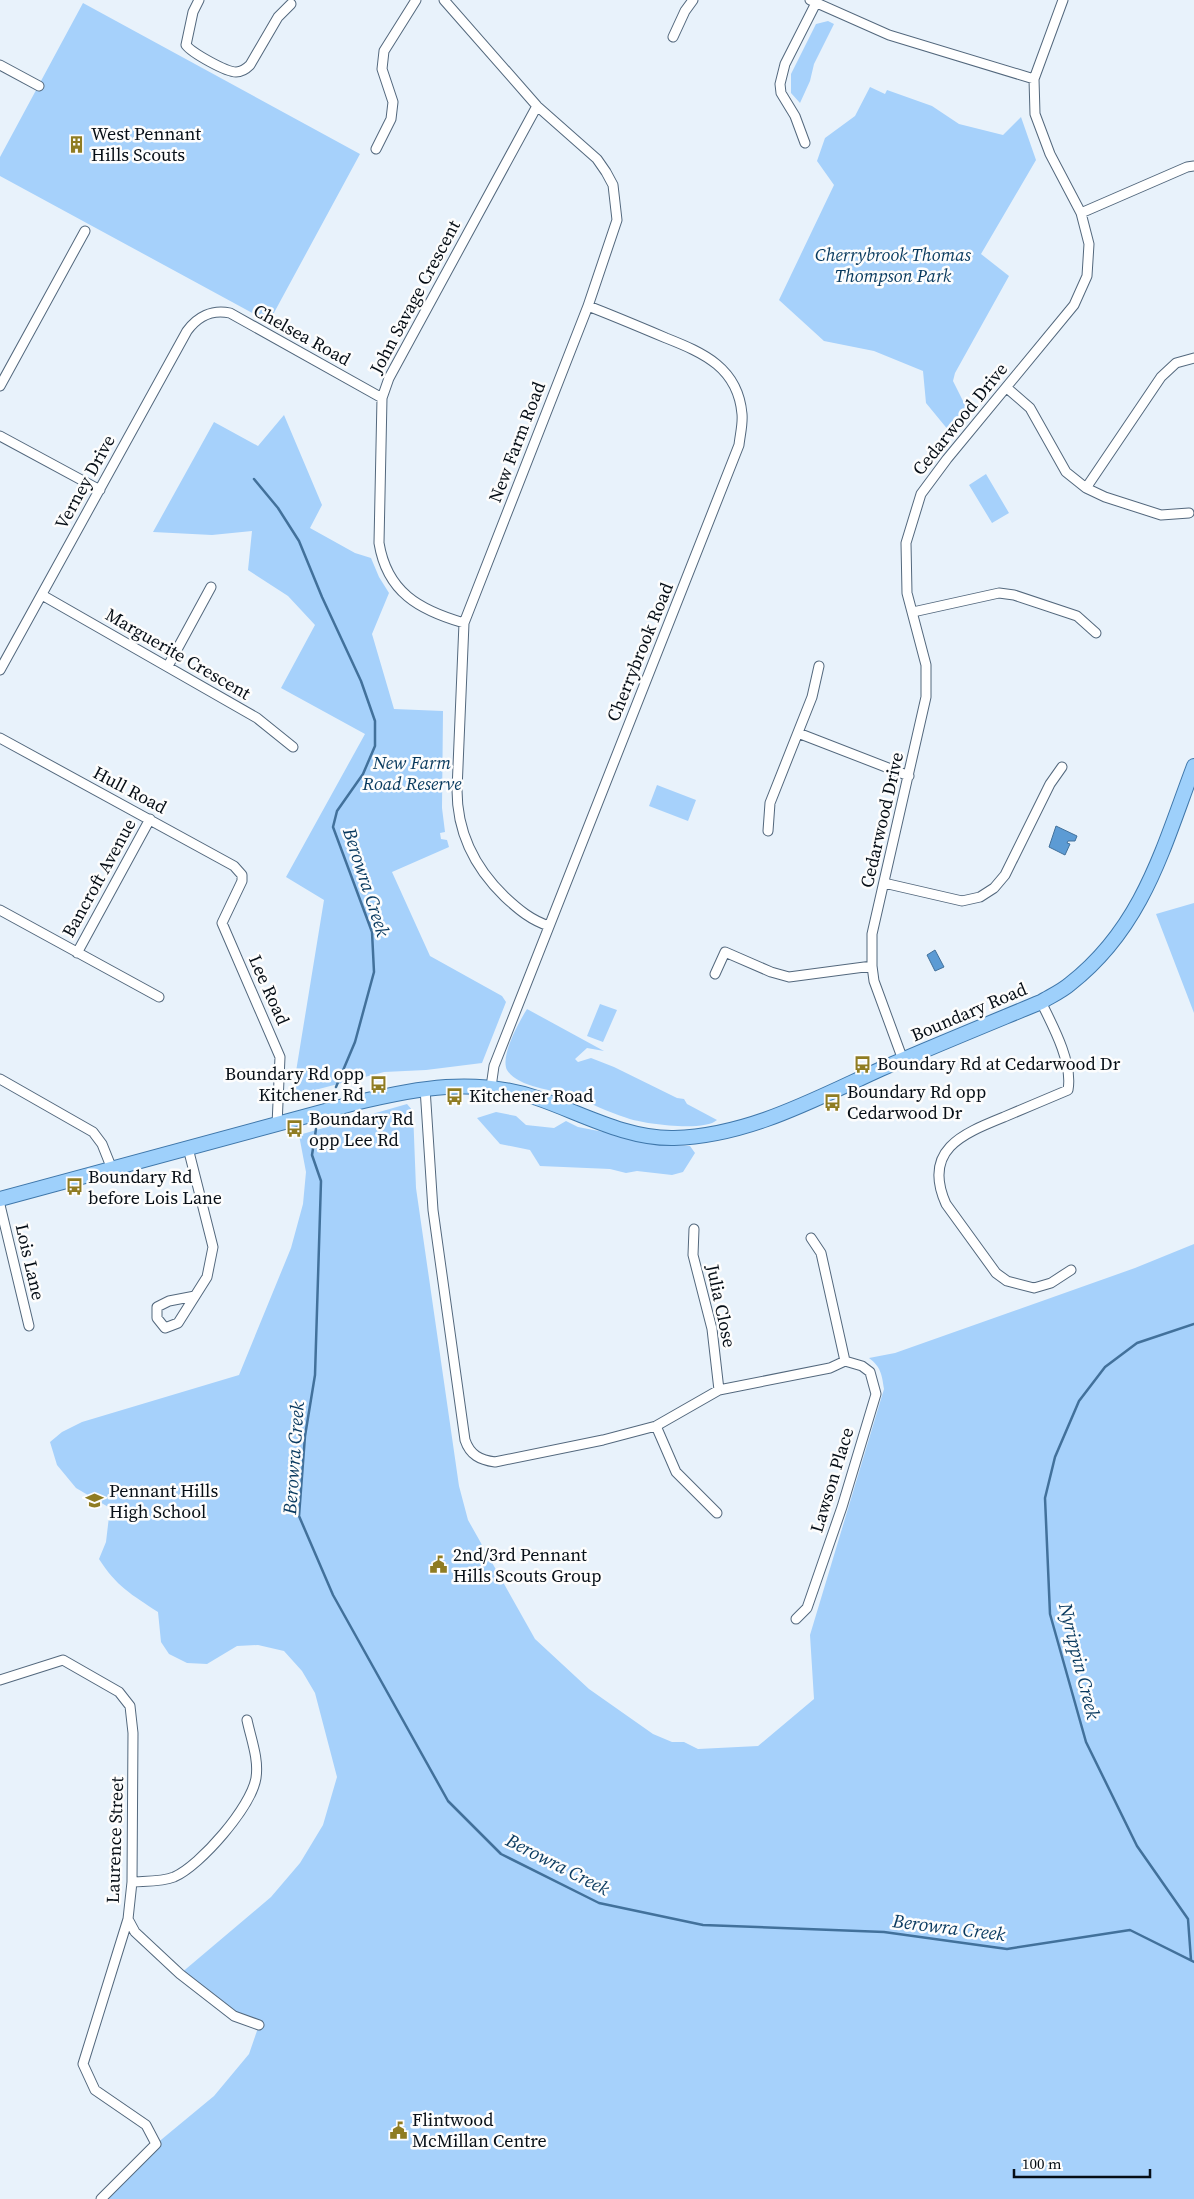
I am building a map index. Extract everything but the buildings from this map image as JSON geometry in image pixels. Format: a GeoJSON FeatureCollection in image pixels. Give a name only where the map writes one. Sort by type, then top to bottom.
{"type":"FeatureCollection","features":[{"type":"Feature","properties":{"kind":"main road","name":"Boundary Road"},"geometry":{"type":"LineString","coordinates":[[0,1199],[397,1093],[442,1086],[491,1087],[538,1098],[575,1114],[643,1134],[672,1138],[702,1136],[759,1123],[1041,1002],[1069,986],[1088,969],[1123,929],[1146,892],[1194,766]]}},
{"type":"Feature","properties":{"kind":"street"},"geometry":{"type":"LineString","coordinates":[[199,0],[193,12],[185,42],[190,50],[234,72],[242,71],[253,62],[278,17],[290,4]]}},
{"type":"Feature","properties":{"kind":"street"},"geometry":{"type":"LineString","coordinates":[[376,149],[392,119],[393,102],[382,69],[384,51],[416,0]]}},
{"type":"Feature","properties":{"kind":"street","name":"New Farm Road"},"geometry":{"type":"LineString","coordinates":[[444,0],[537,106],[596,159],[613,185],[617,220],[588,306],[464,623],[457,790],[457,804],[462,832],[473,859],[489,881],[529,918],[549,926]]}},
{"type":"Feature","properties":{"kind":"street"},"geometry":{"type":"LineString","coordinates":[[673,37],[693,0]]}},
{"type":"Feature","properties":{"kind":"street","name":"Cedarwood Drive"},"geometry":{"type":"LineString","coordinates":[[903,1060],[878,995],[872,966],[872,934],[926,698],[926,665],[907,593],[906,543],[921,494],[947,458],[1074,305],[1086,276],[1089,244],[1081,213],[1050,154],[1035,114],[1034,79],[1063,0]]}},
{"type":"Feature","properties":{"kind":"street"},"geometry":{"type":"LineString","coordinates":[[805,142],[795,116],[781,93],[780,84],[785,64],[813,1],[889,35],[1034,79]]}},
{"type":"Feature","properties":{"kind":"street"},"geometry":{"type":"LineString","coordinates":[[0,65],[39,86]]}},
{"type":"Feature","properties":{"kind":"street","name":"John Savage Crescent"},"geometry":{"type":"LineString","coordinates":[[464,623],[439,616],[404,595],[395,586],[382,561],[379,543],[382,398],[389,378],[537,106]]}},
{"type":"Feature","properties":{"kind":"street"},"geometry":{"type":"LineString","coordinates":[[1081,213],[1187,167],[1194,166]]}},
{"type":"Feature","properties":{"kind":"street"},"geometry":{"type":"LineString","coordinates":[[0,386],[85,231]]}},
{"type":"Feature","properties":{"kind":"street","name":"Cherrybrook Road"},"geometry":{"type":"LineString","coordinates":[[491,1087],[494,1066],[739,445],[742,416],[740,401],[734,386],[723,369],[697,350],[588,306]]}},
{"type":"Feature","properties":{"kind":"street","name":"Chelsea Road"},"geometry":{"type":"LineString","coordinates":[[204,316],[214,312],[230,313],[382,398]]}},
{"type":"Feature","properties":{"kind":"street","name":"Verney Drive"},"geometry":{"type":"LineString","coordinates":[[0,670],[187,331],[192,324],[204,316]]}},
{"type":"Feature","properties":{"kind":"street"},"geometry":{"type":"LineString","coordinates":[[1086,488],[1161,377],[1176,363],[1194,358]]}},
{"type":"Feature","properties":{"kind":"street"},"geometry":{"type":"LineString","coordinates":[[1007,388],[1030,408],[1066,472],[1086,488],[1104,497],[1161,515],[1190,513]]}},
{"type":"Feature","properties":{"kind":"street"},"geometry":{"type":"LineString","coordinates":[[0,436],[100,490]]}},
{"type":"Feature","properties":{"kind":"street"},"geometry":{"type":"LineString","coordinates":[[168,666],[212,588]]}},
{"type":"Feature","properties":{"kind":"street"},"geometry":{"type":"LineString","coordinates":[[913,612],[999,593],[1014,595],[1077,616],[1096,632]]}},
{"type":"Feature","properties":{"kind":"street","name":"Marguerite Crescent"},"geometry":{"type":"LineString","coordinates":[[42,595],[257,718],[293,747]]}},
{"type":"Feature","properties":{"kind":"street"},"geometry":{"type":"LineString","coordinates":[[768,831],[770,803],[812,697],[819,666]]}},
{"type":"Feature","properties":{"kind":"street"},"geometry":{"type":"LineString","coordinates":[[798,733],[909,776]]}},
{"type":"Feature","properties":{"kind":"street","name":"Hull Road"},"geometry":{"type":"LineString","coordinates":[[0,738],[234,866],[242,875]]}},
{"type":"Feature","properties":{"kind":"street"},"geometry":{"type":"LineString","coordinates":[[884,883],[962,901],[980,896],[994,888],[1004,875],[1050,784],[1062,767]]}},
{"type":"Feature","properties":{"kind":"street","name":"Bancroft Avenue"},"geometry":{"type":"LineString","coordinates":[[77,953],[150,819]]}},
{"type":"Feature","properties":{"kind":"street","name":"Lee Road"},"geometry":{"type":"LineString","coordinates":[[242,875],[241,884],[222,923],[280,1057],[277,1124]]}},
{"type":"Feature","properties":{"kind":"street"},"geometry":{"type":"LineString","coordinates":[[0,910],[159,997]]}},
{"type":"Feature","properties":{"kind":"street"},"geometry":{"type":"LineString","coordinates":[[715,974],[725,952],[771,972],[789,976],[872,966]]}},
{"type":"Feature","properties":{"kind":"street"},"geometry":{"type":"LineString","coordinates":[[1041,1002],[1057,1034],[1070,1080],[1068,1090],[960,1136],[942,1158],[938,1176],[940,1191],[946,1204],[1000,1276],[1022,1286],[1034,1288],[1051,1283],[1071,1270]]}},
{"type":"Feature","properties":{"kind":"street"},"geometry":{"type":"LineString","coordinates":[[0,1079],[93,1132],[102,1144],[112,1169]]}},
{"type":"Feature","properties":{"kind":"street"},"geometry":{"type":"LineString","coordinates":[[425,1088],[433,1210],[467,1447],[477,1457],[485,1461],[496,1462],[603,1440],[656,1426],[719,1390],[830,1368],[845,1361],[822,1253],[811,1238]]}},
{"type":"Feature","properties":{"kind":"street"},"geometry":{"type":"LineString","coordinates":[[188,1148],[213,1247],[207,1277],[195,1296]]}},
{"type":"Feature","properties":{"kind":"street","name":"Lois Lane"},"geometry":{"type":"LineString","coordinates":[[0,1205],[29,1326]]}},
{"type":"Feature","properties":{"kind":"street","name":"Julia Close"},"geometry":{"type":"LineString","coordinates":[[694,1229],[693,1255],[712,1329],[719,1390]]}},
{"type":"Feature","properties":{"kind":"street","name":"Lawson Place"},"geometry":{"type":"LineString","coordinates":[[796,1619],[807,1608],[842,1507],[876,1394],[870,1372],[862,1366],[845,1361]]}},
{"type":"Feature","properties":{"kind":"street"},"geometry":{"type":"LineString","coordinates":[[656,1426],[676,1472],[718,1514]]}},
{"type":"Feature","properties":{"kind":"street","name":"Laurence Street"},"geometry":{"type":"LineString","coordinates":[[0,1680],[63,1660],[119,1692],[130,1706],[133,1733],[132,1882],[128,1918],[83,2064],[95,2090],[146,2125],[156,2144],[101,2199]]}},
{"type":"Feature","properties":{"kind":"street"},"geometry":{"type":"LineString","coordinates":[[132,1882],[172,1878],[195,1865],[219,1839],[248,1800],[256,1777],[256,1760],[248,1720]]}},
{"type":"Feature","properties":{"kind":"street"},"geometry":{"type":"LineString","coordinates":[[128,1918],[135,1932],[180,1974],[234,2016],[259,2025]]}},
{"type":"Feature","properties":{"kind":"green space"},"geometry":{"type":"Polygon","coordinates":[[[83,3],[360,154],[269,322],[0,176],[0,157],[83,3]]]}},
{"type":"Feature","properties":{"kind":"green space"},"geometry":{"type":"Polygon","coordinates":[[[828,21],[834,24],[814,64],[810,81],[800,103],[791,93],[791,74],[816,24],[828,21]]]}},
{"type":"Feature","properties":{"kind":"green space","name":"Cherrybrook Thomas Thompson Park"},"geometry":{"type":"Polygon","coordinates":[[[870,87],[885,94],[887,90],[932,106],[959,124],[1003,135],[1021,117],[1036,160],[981,254],[1009,276],[955,373],[953,381],[965,405],[972,406],[949,431],[926,403],[923,371],[874,351],[824,341],[779,300],[834,185],[817,161],[825,138],[855,116],[870,87]]]}},
{"type":"Feature","properties":{"kind":"green space","name":"New Farm Road Reserve"},"geometry":{"type":"Polygon","coordinates":[[[284,415],[322,505],[310,528],[355,553],[371,558],[379,577],[389,593],[372,634],[394,709],[443,711],[442,808],[445,832],[440,833],[441,839],[447,840],[449,847],[392,872],[430,956],[502,996],[506,1002],[482,1063],[426,1070],[384,1072],[292,1096],[324,900],[286,877],[365,734],[281,688],[315,625],[288,596],[248,570],[252,531],[212,535],[153,532],[214,422],[258,446],[284,415]]]}},
{"type":"Feature","properties":{"kind":"green space"},"geometry":{"type":"Polygon","coordinates":[[[986,474],[1009,513],[992,523],[969,485],[986,474]]]}},
{"type":"Feature","properties":{"kind":"green space"},"geometry":{"type":"Polygon","coordinates":[[[657,785],[696,800],[688,821],[649,806],[657,785]]]}},
{"type":"Feature","properties":{"kind":"green space"},"geometry":{"type":"Polygon","coordinates":[[[1194,903],[1194,1013],[1156,914],[1194,903]]]}},
{"type":"Feature","properties":{"kind":"green space"},"geometry":{"type":"Polygon","coordinates":[[[600,1004],[617,1010],[603,1042],[587,1036],[600,1004]]]}},
{"type":"Feature","properties":{"kind":"green space"},"geometry":{"type":"Polygon","coordinates":[[[527,1009],[604,1051],[587,1048],[575,1059],[578,1062],[591,1058],[614,1067],[677,1098],[684,1099],[687,1104],[717,1120],[700,1126],[646,1123],[620,1116],[570,1095],[527,1084],[512,1076],[507,1070],[506,1056],[511,1039],[527,1009]]]}},
{"type":"Feature","properties":{"kind":"green space"},"geometry":{"type":"Polygon","coordinates":[[[407,1104],[413,1111],[416,1188],[459,1486],[468,1520],[535,1639],[589,1689],[653,1734],[672,1742],[684,1742],[698,1749],[758,1746],[814,1699],[810,1635],[884,1389],[880,1372],[869,1358],[895,1353],[1135,1268],[1194,1244],[1194,2199],[101,2199],[156,2144],[214,2096],[249,2054],[259,2025],[234,2016],[180,1974],[271,1897],[300,1863],[323,1825],[337,1777],[315,1693],[302,1671],[284,1651],[258,1645],[237,1646],[207,1664],[187,1663],[169,1654],[161,1642],[158,1612],[118,1583],[99,1559],[106,1542],[110,1508],[76,1488],[57,1465],[50,1442],[62,1432],[82,1422],[239,1375],[291,1248],[303,1204],[306,1172],[299,1135],[407,1104]]]}},
{"type":"Feature","properties":{"kind":"green space"},"geometry":{"type":"Polygon","coordinates":[[[496,1112],[516,1116],[526,1125],[554,1128],[566,1121],[578,1127],[671,1145],[690,1146],[695,1153],[683,1172],[672,1175],[637,1171],[626,1173],[610,1169],[540,1166],[530,1150],[500,1144],[477,1118],[496,1112]]]}},
{"type":"Feature","properties":{"kind":"shaded area"},"geometry":{"type":"Polygon","coordinates":[[[1056,826],[1077,836],[1075,841],[1068,841],[1067,843],[1070,844],[1065,855],[1049,847],[1056,826]]]}},
{"type":"Feature","properties":{"kind":"shaded area"},"geometry":{"type":"Polygon","coordinates":[[[935,950],[944,967],[935,971],[927,955],[935,950]]]}},
{"type":"Feature","properties":{"kind":"waterway","name":"Berowra Creek"},"geometry":{"type":"LineString","coordinates":[[254,479],[278,508],[299,541],[322,597],[361,681],[375,721],[375,746],[363,774],[337,811],[333,827],[372,932],[374,972],[355,1042],[336,1087]]}},
{"type":"Feature","properties":{"kind":"waterway","name":"Berowra Creek"},"geometry":{"type":"LineString","coordinates":[[316,1129],[312,1155],[321,1181],[315,1375],[305,1436],[299,1516],[333,1595],[448,1801],[501,1854],[599,1903],[703,1925],[884,1932],[1007,1949],[1130,1930],[1194,1962]]}},
{"type":"Feature","properties":{"kind":"waterway","name":"Nyrippin Creek"},"geometry":{"type":"LineString","coordinates":[[1191,1960],[1188,1919],[1137,1846],[1086,1742],[1050,1614],[1045,1498],[1055,1457],[1079,1401],[1105,1367],[1137,1343],[1194,1324]]}},
{"type":"Feature","properties":{"kind":"place","name":"West Pennant Hills Scouts"},"geometry":{"type":"Point","coordinates":[77,144]}},
{"type":"Feature","properties":{"kind":"place","name":"Boundary Rd at Cedarwood Dr"},"geometry":{"type":"Point","coordinates":[863,1064]}},
{"type":"Feature","properties":{"kind":"place","name":"Boundary Rd opp Kitchener Rd"},"geometry":{"type":"Point","coordinates":[378,1084]}},
{"type":"Feature","properties":{"kind":"place","name":"Kitchener Road"},"geometry":{"type":"Point","coordinates":[455,1096]}},
{"type":"Feature","properties":{"kind":"place","name":"Boundary Rd opp Cedarwood Dr"},"geometry":{"type":"Point","coordinates":[833,1102]}},
{"type":"Feature","properties":{"kind":"place","name":"Boundary Rd opp Lee Rd"},"geometry":{"type":"Point","coordinates":[295,1129]}},
{"type":"Feature","properties":{"kind":"place","name":"Boundary Rd before Lois Lane"},"geometry":{"type":"Point","coordinates":[74,1187]}},
{"type":"Feature","properties":{"kind":"place","name":"Pennant Hills High School"},"geometry":{"type":"Point","coordinates":[95,1501]}},
{"type":"Feature","properties":{"kind":"place","name":"2nd/3rd Pennant Hills Scouts Group"},"geometry":{"type":"Point","coordinates":[439,1565]}},
{"type":"Feature","properties":{"kind":"place","name":"Flintwood McMillan Centre"},"geometry":{"type":"Point","coordinates":[398,2130]}}]}
